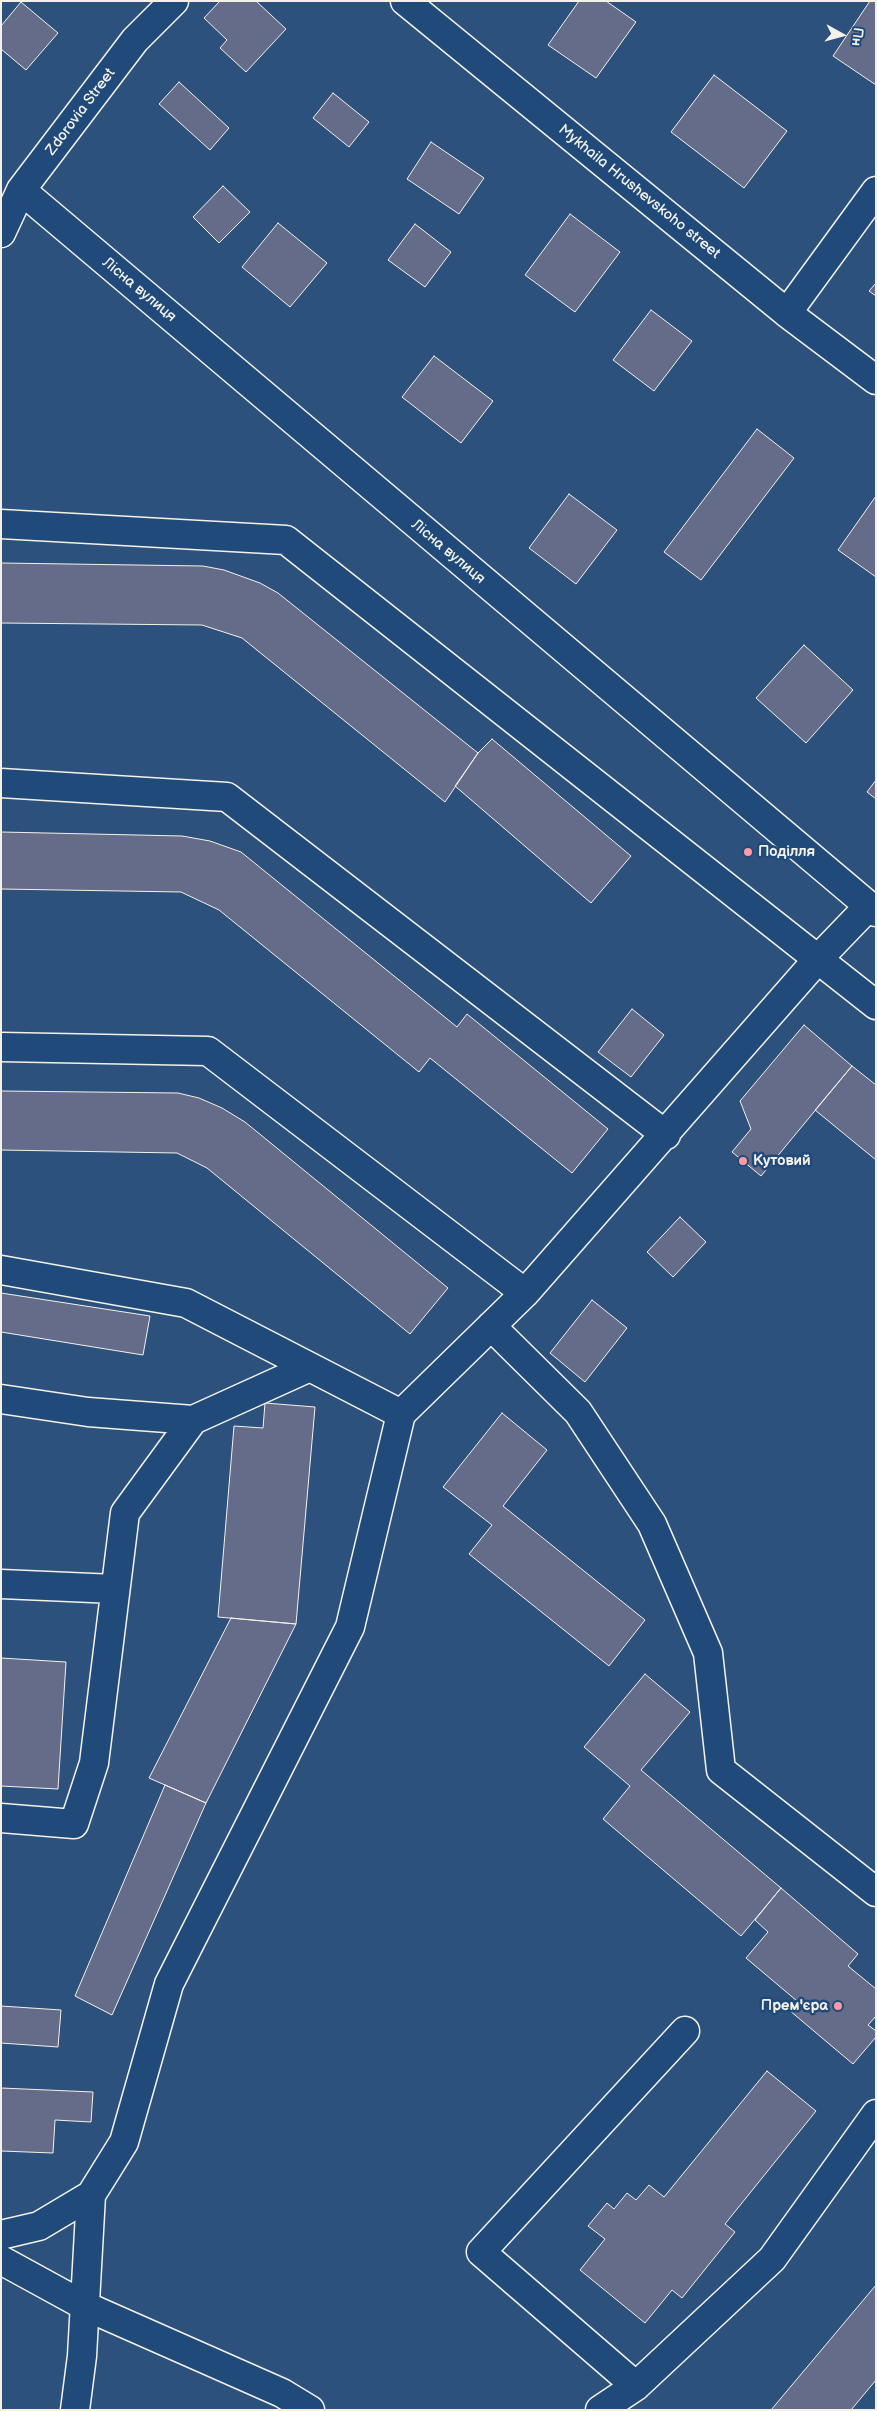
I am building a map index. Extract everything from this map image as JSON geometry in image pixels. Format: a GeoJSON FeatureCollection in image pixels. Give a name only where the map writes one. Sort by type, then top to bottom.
{"type":"FeatureCollection","features":[{"type":"Feature","properties":{"kind":"street","name":"Zdorovia Street"},"geometry":{"type":"LineString","coordinates":[[1,233],[21,190],[134,40],[174,1]]}},
{"type":"Feature","properties":{"kind":"street","name":"Mykhaila Hrushevskoho street"},"geometry":{"type":"LineString","coordinates":[[405,1],[787,313],[876,380]]}},
{"type":"Feature","properties":{"kind":"street","name":"Лісна вулиця"},"geometry":{"type":"LineString","coordinates":[[21,190],[872,909]]}},
{"type":"Feature","properties":{"kind":"street"},"geometry":{"type":"LineString","coordinates":[[787,313],[876,191]]}},
{"type":"Feature","properties":{"kind":"street"},"geometry":{"type":"LineString","coordinates":[[1,524],[286,540],[876,1005]]}},
{"type":"Feature","properties":{"kind":"street"},"geometry":{"type":"LineString","coordinates":[[1,783],[227,797],[666,1135]]}},
{"type":"Feature","properties":{"kind":"street"},"geometry":{"type":"LineString","coordinates":[[1,2235],[39,2226],[91,2195],[124,2142],[169,1984],[350,1627],[401,1414],[525,1293],[666,1135],[818,959],[872,909]]}},
{"type":"Feature","properties":{"kind":"street"},"geometry":{"type":"LineString","coordinates":[[1,1046],[208,1051],[525,1293]]}},
{"type":"Feature","properties":{"kind":"street"},"geometry":{"type":"LineString","coordinates":[[1,1270],[186,1303],[401,1414]]}},
{"type":"Feature","properties":{"kind":"street"},"geometry":{"type":"LineString","coordinates":[[491,1326],[578,1412],[652,1524],[708,1653],[721,1770],[876,1892]]}},
{"type":"Feature","properties":{"kind":"street"},"geometry":{"type":"LineString","coordinates":[[1,1399],[88,1412],[193,1420],[310,1367]]}},
{"type":"Feature","properties":{"kind":"street"},"geometry":{"type":"LineString","coordinates":[[1,1818],[74,1824],[94,1763],[124,1513],[193,1420]]}},
{"type":"Feature","properties":{"kind":"street"},"geometry":{"type":"LineString","coordinates":[[1,1584],[115,1589]]}},
{"type":"Feature","properties":{"kind":"street"},"geometry":{"type":"LineString","coordinates":[[636,2386],[481,2252],[685,2032]]}},
{"type":"Feature","properties":{"kind":"street"},"geometry":{"type":"LineString","coordinates":[[600,2410],[636,2386],[772,2259],[876,2114]]}},
{"type":"Feature","properties":{"kind":"street"},"geometry":{"type":"LineString","coordinates":[[75,2410],[82,2356],[91,2195]]}},
{"type":"Feature","properties":{"kind":"street"},"geometry":{"type":"LineString","coordinates":[[1,2260],[85,2306],[282,2393],[310,2410]]}},
{"type":"Feature","properties":{"kind":"building"},"geometry":{"type":"Polygon","coordinates":[[[220,1],[256,1],[286,29],[246,72],[220,48],[227,40],[204,18],[220,1]]]}},
{"type":"Feature","properties":{"kind":"building"},"geometry":{"type":"Polygon","coordinates":[[[579,1],[606,1],[636,22],[596,78],[548,45],[579,1]]]}},
{"type":"Feature","properties":{"kind":"building"},"geometry":{"type":"Polygon","coordinates":[[[870,1],[876,1],[876,85],[833,56],[870,1]]]}},
{"type":"Feature","properties":{"kind":"building"},"geometry":{"type":"Polygon","coordinates":[[[21,2],[58,33],[26,70],[1,49],[1,26],[21,2]]]}},
{"type":"Feature","properties":{"kind":"building"},"geometry":{"type":"Polygon","coordinates":[[[714,75],[787,131],[744,188],[671,132],[714,75]]]}},
{"type":"Feature","properties":{"kind":"building"},"geometry":{"type":"Polygon","coordinates":[[[179,82],[229,128],[210,150],[159,104],[179,82]]]}},
{"type":"Feature","properties":{"kind":"building"},"geometry":{"type":"Polygon","coordinates":[[[333,93],[369,122],[349,147],[313,118],[333,93]]]}},
{"type":"Feature","properties":{"kind":"building"},"geometry":{"type":"Polygon","coordinates":[[[431,142],[484,178],[459,214],[407,179],[431,142]]]}},
{"type":"Feature","properties":{"kind":"building"},"geometry":{"type":"Polygon","coordinates":[[[223,186],[250,212],[219,243],[193,217],[223,186]]]}},
{"type":"Feature","properties":{"kind":"building"},"geometry":{"type":"Polygon","coordinates":[[[570,214],[620,252],[575,312],[525,275],[570,214]]]}},
{"type":"Feature","properties":{"kind":"building"},"geometry":{"type":"Polygon","coordinates":[[[278,223],[327,263],[290,307],[242,267],[278,223]]]}},
{"type":"Feature","properties":{"kind":"building"},"geometry":{"type":"Polygon","coordinates":[[[415,224],[451,252],[425,287],[388,260],[415,224]]]}},
{"type":"Feature","properties":{"kind":"building"},"geometry":{"type":"Polygon","coordinates":[[[876,283],[876,296],[869,291],[876,283]]]}},
{"type":"Feature","properties":{"kind":"building"},"geometry":{"type":"Polygon","coordinates":[[[651,310],[692,341],[654,391],[613,360],[651,310]]]}},
{"type":"Feature","properties":{"kind":"building"},"geometry":{"type":"Polygon","coordinates":[[[434,356],[493,401],[461,443],[402,397],[434,356]]]}},
{"type":"Feature","properties":{"kind":"building"},"geometry":{"type":"Polygon","coordinates":[[[757,429],[794,458],[701,580],[664,552],[757,429]]]}},
{"type":"Feature","properties":{"kind":"building"},"geometry":{"type":"Polygon","coordinates":[[[569,494],[617,530],[576,584],[529,548],[569,494]]]}},
{"type":"Feature","properties":{"kind":"building"},"geometry":{"type":"Polygon","coordinates":[[[876,496],[876,577],[838,550],[876,496]]]}},
{"type":"Feature","properties":{"kind":"building"},"geometry":{"type":"Polygon","coordinates":[[[1,563],[203,566],[224,570],[260,583],[278,593],[478,753],[445,802],[242,638],[202,625],[1,623],[1,563]]]}},
{"type":"Feature","properties":{"kind":"building"},"geometry":{"type":"Polygon","coordinates":[[[804,645],[853,690],[806,743],[756,698],[804,645]]]}},
{"type":"Feature","properties":{"kind":"building"},"geometry":{"type":"Polygon","coordinates":[[[492,739],[631,856],[591,903],[455,786],[478,753],[492,739]]]}},
{"type":"Feature","properties":{"kind":"building"},"geometry":{"type":"Polygon","coordinates":[[[876,780],[876,799],[867,792],[876,780]]]}},
{"type":"Feature","properties":{"kind":"building"},"geometry":{"type":"Polygon","coordinates":[[[1,832],[182,836],[210,841],[241,852],[457,1027],[467,1014],[608,1129],[572,1173],[430,1058],[419,1072],[219,910],[181,892],[1,889],[1,832]]]}},
{"type":"Feature","properties":{"kind":"building"},"geometry":{"type":"Polygon","coordinates":[[[632,1009],[664,1035],[631,1077],[598,1052],[632,1009]]]}},
{"type":"Feature","properties":{"kind":"building"},"geometry":{"type":"Polygon","coordinates":[[[804,1025],[852,1066],[761,1176],[732,1152],[751,1129],[740,1101],[804,1025]]]}},
{"type":"Feature","properties":{"kind":"building"},"geometry":{"type":"Polygon","coordinates":[[[852,1066],[876,1085],[876,1160],[815,1110],[852,1066]]]}},
{"type":"Feature","properties":{"kind":"building"},"geometry":{"type":"Polygon","coordinates":[[[1,1091],[178,1093],[199,1098],[222,1108],[245,1122],[448,1288],[410,1334],[207,1168],[177,1153],[1,1150],[1,1091]]]}},
{"type":"Feature","properties":{"kind":"building"},"geometry":{"type":"Polygon","coordinates":[[[680,1217],[706,1242],[673,1277],[647,1252],[680,1217]]]}},
{"type":"Feature","properties":{"kind":"building"},"geometry":{"type":"Polygon","coordinates":[[[1,1293],[150,1316],[143,1355],[1,1332],[1,1293]]]}},
{"type":"Feature","properties":{"kind":"building"},"geometry":{"type":"Polygon","coordinates":[[[592,1300],[627,1328],[585,1382],[550,1353],[592,1300]]]}},
{"type":"Feature","properties":{"kind":"building"},"geometry":{"type":"Polygon","coordinates":[[[265,1403],[315,1407],[296,1624],[218,1617],[234,1426],[263,1428],[265,1403]]]}},
{"type":"Feature","properties":{"kind":"building"},"geometry":{"type":"Polygon","coordinates":[[[502,1413],[547,1450],[503,1506],[645,1620],[609,1666],[469,1554],[492,1525],[443,1487],[502,1413]]]}},
{"type":"Feature","properties":{"kind":"building"},"geometry":{"type":"Polygon","coordinates":[[[231,1618],[296,1624],[206,1803],[149,1778],[231,1618]]]}},
{"type":"Feature","properties":{"kind":"building"},"geometry":{"type":"Polygon","coordinates":[[[1,1658],[66,1662],[58,1789],[1,1786],[1,1658]]]}},
{"type":"Feature","properties":{"kind":"building"},"geometry":{"type":"Polygon","coordinates":[[[645,1674],[690,1712],[641,1770],[781,1888],[741,1936],[603,1819],[630,1786],[584,1747],[645,1674]]]}},
{"type":"Feature","properties":{"kind":"building"},"geometry":{"type":"Polygon","coordinates":[[[165,1785],[206,1803],[112,2015],[75,1996],[165,1785]]]}},
{"type":"Feature","properties":{"kind":"building"},"geometry":{"type":"Polygon","coordinates":[[[781,1888],[858,1954],[848,1966],[876,1989],[876,2016],[868,2025],[876,2031],[876,2037],[853,2064],[789,2010],[797,2001],[746,1958],[768,1932],[755,1920],[781,1888]]]}},
{"type":"Feature","properties":{"kind":"building"},"geometry":{"type":"Polygon","coordinates":[[[1,2006],[61,2010],[58,2047],[1,2043],[1,2006]]]}},
{"type":"Feature","properties":{"kind":"building"},"geometry":{"type":"Polygon","coordinates":[[[767,2071],[816,2111],[725,2224],[735,2232],[682,2298],[672,2290],[645,2323],[580,2270],[605,2239],[588,2226],[607,2203],[614,2209],[627,2193],[636,2200],[649,2185],[664,2197],[767,2071]]]}},
{"type":"Feature","properties":{"kind":"building"},"geometry":{"type":"Polygon","coordinates":[[[1,2088],[93,2092],[91,2122],[55,2120],[53,2153],[1,2151],[1,2088]]]}},
{"type":"Feature","properties":{"kind":"building"},"geometry":{"type":"Polygon","coordinates":[[[876,2285],[876,2380],[851,2410],[771,2410],[876,2285]]]}},
{"type":"Feature","properties":{"kind":"place","name":"Поділля"},"geometry":{"type":"Point","coordinates":[748,852]}},
{"type":"Feature","properties":{"kind":"place","name":"Кутовий"},"geometry":{"type":"Point","coordinates":[743,1161]}},
{"type":"Feature","properties":{"kind":"place","name":"Прем'єра"},"geometry":{"type":"Point","coordinates":[838,2006]}}]}
